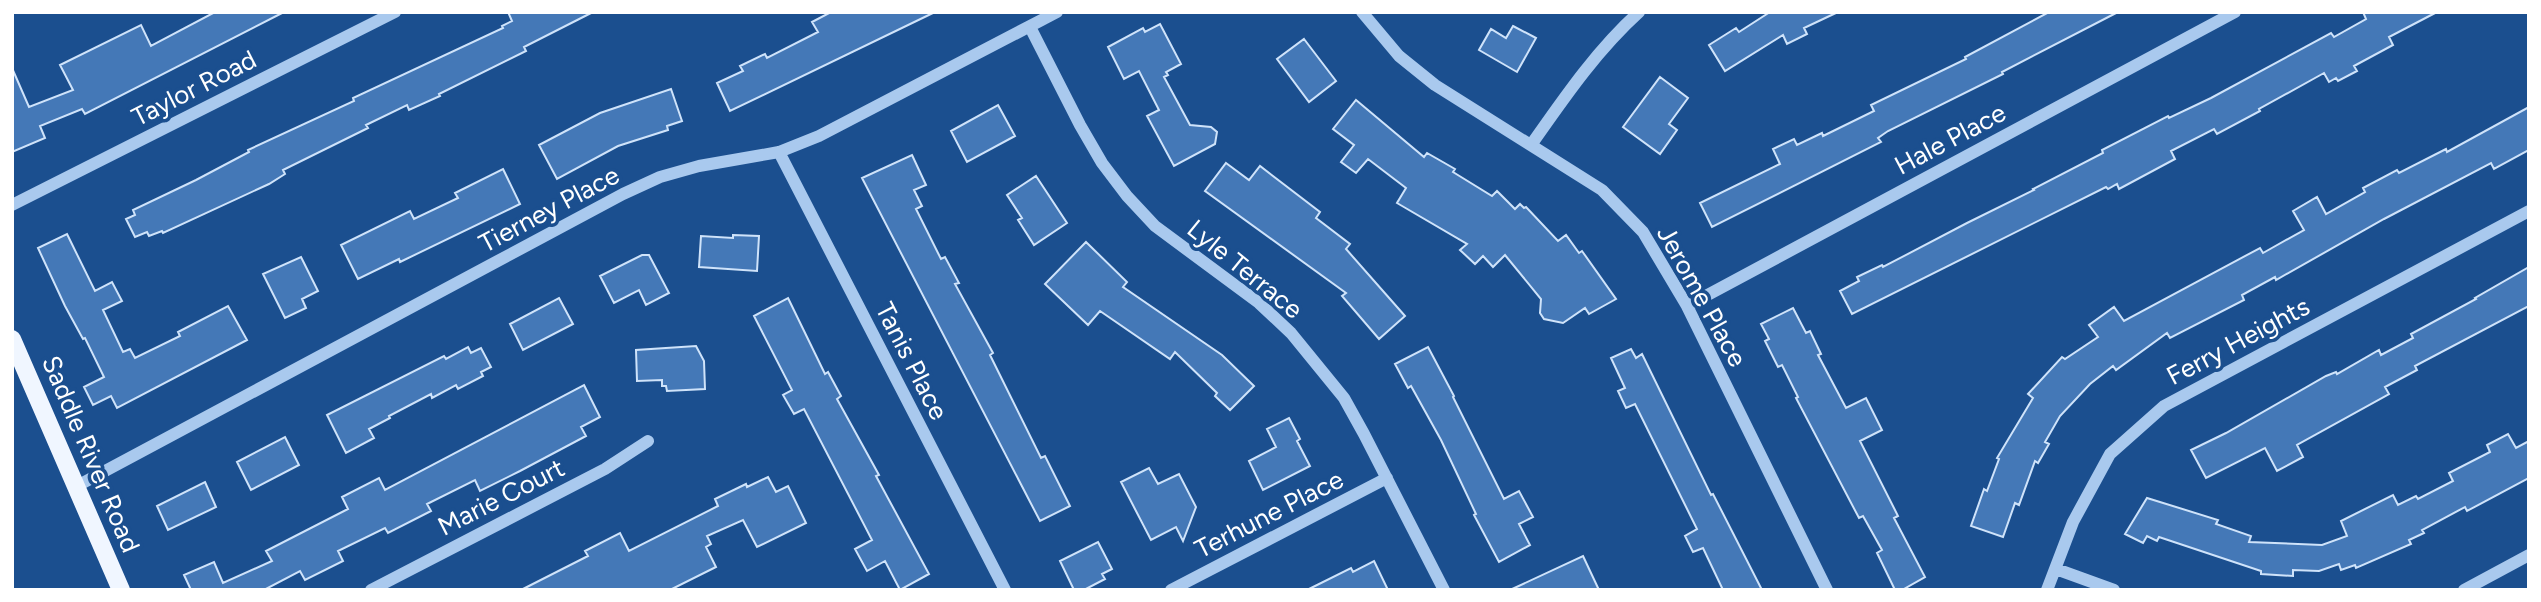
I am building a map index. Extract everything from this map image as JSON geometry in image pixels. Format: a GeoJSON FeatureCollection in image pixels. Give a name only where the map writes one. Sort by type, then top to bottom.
{"type":"FeatureCollection","features":[{"type":"Feature","properties":{"kind":"main road","name":"Saddle River Road"},"geometry":{"type":"LineString","coordinates":[[12,339],[121,590]]}},
{"type":"Feature","properties":{"kind":"street","name":"Taylor Road"},"geometry":{"type":"LineString","coordinates":[[12,205],[395,12]]}},
{"type":"Feature","properties":{"kind":"street","name":"Tierney Place"},"geometry":{"type":"LineString","coordinates":[[77,486],[623,194],[660,177],[699,166],[779,152],[819,136],[1057,12]]}},
{"type":"Feature","properties":{"kind":"street","name":"Jerome Place"},"geometry":{"type":"LineString","coordinates":[[1362,12],[1399,56],[1435,85],[1602,190],[1643,232],[1687,306],[1827,590]]}},
{"type":"Feature","properties":{"kind":"street"},"geometry":{"type":"LineString","coordinates":[[1531,145],[1577,80],[1613,36],[1639,12]]}},
{"type":"Feature","properties":{"kind":"street","name":"Hale Place"},"geometry":{"type":"LineString","coordinates":[[1687,306],[2235,12]]}},
{"type":"Feature","properties":{"kind":"street","name":"Lyle Terrace"},"geometry":{"type":"LineString","coordinates":[[1030,27],[1080,125],[1102,163],[1127,196],[1155,226],[1259,303],[1291,333],[1343,398],[1444,590]]}},
{"type":"Feature","properties":{"kind":"street","name":"Tanis Place"},"geometry":{"type":"LineString","coordinates":[[779,152],[1004,590]]}},
{"type":"Feature","properties":{"kind":"street","name":"Ferry Heights"},"geometry":{"type":"LineString","coordinates":[[2047,590],[2073,522],[2110,454],[2164,406],[2529,211]]}},
{"type":"Feature","properties":{"kind":"street","name":"Marie Court"},"geometry":{"type":"LineString","coordinates":[[371,590],[605,469],[648,441]]}},
{"type":"Feature","properties":{"kind":"street","name":"Terhune Place"},"geometry":{"type":"LineString","coordinates":[[1171,590],[1387,478]]}},
{"type":"Feature","properties":{"kind":"street"},"geometry":{"type":"LineString","coordinates":[[2464,590],[2529,555]]}},
{"type":"Feature","properties":{"kind":"street"},"geometry":{"type":"LineString","coordinates":[[2056,569],[2114,590]]}},
{"type":"Feature","properties":{"kind":"building"},"geometry":{"type":"Polygon","coordinates":[[[215,12],[284,12],[85,114],[82,109],[40,126],[45,138],[12,152],[12,68],[29,107],[73,90],[60,65],[141,25],[151,46],[215,12]]]}},
{"type":"Feature","properties":{"kind":"building"},"geometry":{"type":"Polygon","coordinates":[[[508,12],[593,12],[524,47],[526,51],[439,94],[440,96],[409,110],[407,105],[366,125],[368,128],[283,170],[285,174],[269,184],[163,233],[162,231],[149,236],[147,232],[135,237],[126,219],[135,215],[133,210],[196,180],[249,152],[248,150],[354,101],[353,98],[503,28],[502,26],[512,21],[508,12]]]}},
{"type":"Feature","properties":{"kind":"building"},"geometry":{"type":"Polygon","coordinates":[[[831,12],[935,12],[730,111],[717,83],[743,71],[740,66],[765,54],[767,58],[818,32],[812,22],[831,12]]]}},
{"type":"Feature","properties":{"kind":"building"},"geometry":{"type":"Polygon","coordinates":[[[1770,12],[1838,12],[1804,28],[1807,34],[1787,44],[1783,35],[1725,71],[1709,45],[1736,28],[1739,32],[1770,12]]]}},
{"type":"Feature","properties":{"kind":"building"},"geometry":{"type":"Polygon","coordinates":[[[2049,12],[2118,12],[2002,72],[2003,74],[1888,131],[1878,138],[1881,142],[1712,227],[1700,203],[1780,164],[1773,149],[1794,139],[1797,145],[1822,133],[1823,136],[1874,111],[1871,105],[1966,59],[1965,57],[2049,12]]]}},
{"type":"Feature","properties":{"kind":"building"},"geometry":{"type":"Polygon","coordinates":[[[2363,12],[2437,12],[2389,37],[2393,45],[2354,66],[2357,71],[2338,81],[2336,78],[2329,82],[2324,73],[2217,134],[2214,129],[2171,151],[2175,159],[2119,189],[2117,184],[2108,189],[2106,187],[1852,314],[1840,291],[1859,281],[1857,277],[1882,265],[1883,267],[2034,190],[2103,153],[2102,150],[2168,116],[2169,118],[2211,98],[2331,33],[2334,37],[2366,19],[2363,12]]]}},
{"type":"Feature","properties":{"kind":"building"},"geometry":{"type":"Polygon","coordinates":[[[1160,24],[1181,64],[1166,72],[1168,75],[1164,77],[1190,125],[1211,127],[1217,132],[1215,144],[1174,166],[1147,116],[1159,110],[1139,71],[1124,79],[1108,47],[1143,28],[1145,32],[1160,24]]]}},
{"type":"Feature","properties":{"kind":"building"},"geometry":{"type":"Polygon","coordinates":[[[1513,26],[1536,38],[1517,72],[1479,50],[1491,29],[1506,38],[1513,26]]]}},
{"type":"Feature","properties":{"kind":"building"},"geometry":{"type":"Polygon","coordinates":[[[1304,39],[1336,81],[1309,102],[1277,59],[1304,39]]]}},
{"type":"Feature","properties":{"kind":"building"},"geometry":{"type":"Polygon","coordinates":[[[1660,77],[1688,98],[1669,124],[1677,130],[1660,154],[1623,127],[1660,77]]]}},
{"type":"Feature","properties":{"kind":"building"},"geometry":{"type":"Polygon","coordinates":[[[671,89],[682,121],[667,126],[668,130],[618,146],[557,179],[539,145],[600,113],[671,89]]]}},
{"type":"Feature","properties":{"kind":"building"},"geometry":{"type":"Polygon","coordinates":[[[1356,100],[1424,157],[1427,153],[1455,169],[1453,172],[1492,196],[1497,191],[1515,209],[1520,204],[1526,207],[1558,241],[1566,235],[1579,253],[1582,251],[1616,299],[1589,314],[1585,308],[1563,323],[1544,319],[1540,313],[1541,299],[1505,255],[1493,267],[1483,256],[1475,264],[1460,250],[1467,244],[1397,203],[1406,188],[1368,159],[1356,173],[1341,162],[1354,145],[1333,129],[1356,100]]]}},
{"type":"Feature","properties":{"kind":"building"},"geometry":{"type":"Polygon","coordinates":[[[998,105],[1015,136],[967,162],[951,131],[998,105]]]}},
{"type":"Feature","properties":{"kind":"building"},"geometry":{"type":"Polygon","coordinates":[[[2529,107],[2529,150],[2494,169],[2491,163],[2276,280],[2275,277],[2242,295],[2244,300],[2170,338],[2167,333],[2116,370],[2113,366],[2090,384],[2060,416],[2045,442],[2049,444],[2038,463],[2035,461],[2019,505],[2015,503],[2003,537],[1971,526],[1984,489],[1987,491],[1999,459],[1997,458],[2033,398],[2028,394],[2062,357],[2065,359],[2098,337],[2089,325],[2114,307],[2124,321],[2260,248],[2263,253],[2304,230],[2293,211],[2317,197],[2326,214],[2365,192],[2363,188],[2397,170],[2399,173],[2446,149],[2447,152],[2529,107]]]}},
{"type":"Feature","properties":{"kind":"building"},"geometry":{"type":"Polygon","coordinates":[[[912,155],[926,185],[914,190],[922,206],[916,209],[941,259],[945,257],[959,283],[955,284],[993,353],[990,355],[1041,458],[1045,456],[1070,506],[1040,521],[862,178],[912,155]]]}},
{"type":"Feature","properties":{"kind":"building"},"geometry":{"type":"Polygon","coordinates":[[[1226,163],[1249,180],[1260,166],[1320,212],[1316,218],[1350,244],[1346,249],[1405,316],[1379,339],[1342,296],[1346,293],[1205,191],[1226,163]]]}},
{"type":"Feature","properties":{"kind":"building"},"geometry":{"type":"Polygon","coordinates":[[[503,169],[520,204],[400,262],[399,259],[358,279],[341,245],[410,211],[414,219],[458,198],[455,193],[503,169]]]}},
{"type":"Feature","properties":{"kind":"building"},"geometry":{"type":"Polygon","coordinates":[[[1036,176],[1067,223],[1034,245],[1018,220],[1022,218],[1007,195],[1036,176]]]}},
{"type":"Feature","properties":{"kind":"building"},"geometry":{"type":"Polygon","coordinates":[[[67,234],[95,291],[112,282],[122,301],[103,310],[123,352],[130,349],[135,358],[180,336],[178,332],[228,306],[247,340],[117,408],[111,396],[93,405],[84,387],[104,377],[85,338],[83,339],[65,306],[38,248],[67,234]]]}},
{"type":"Feature","properties":{"kind":"building"},"geometry":{"type":"Polygon","coordinates":[[[733,235],[759,236],[757,271],[699,267],[701,236],[733,238],[733,235]]]}},
{"type":"Feature","properties":{"kind":"building"},"geometry":{"type":"Polygon","coordinates":[[[1086,242],[1127,282],[1123,287],[1222,355],[1254,386],[1230,410],[1215,396],[1217,393],[1175,352],[1170,359],[1100,311],[1088,325],[1045,284],[1086,242]]]}},
{"type":"Feature","properties":{"kind":"building"},"geometry":{"type":"Polygon","coordinates":[[[642,255],[649,255],[669,293],[646,305],[639,290],[614,303],[600,276],[642,255]]]}},
{"type":"Feature","properties":{"kind":"building"},"geometry":{"type":"Polygon","coordinates":[[[301,257],[318,291],[302,299],[306,308],[285,318],[263,274],[301,257]]]}},
{"type":"Feature","properties":{"kind":"building"},"geometry":{"type":"Polygon","coordinates":[[[2529,267],[2529,306],[2415,366],[2417,370],[2385,387],[2389,394],[2297,445],[2303,457],[2277,471],[2265,448],[2206,478],[2191,450],[2326,376],[2336,372],[2337,374],[2379,350],[2381,355],[2413,338],[2411,334],[2529,267]]]}},
{"type":"Feature","properties":{"kind":"building"},"geometry":{"type":"Polygon","coordinates":[[[559,298],[573,324],[523,350],[510,324],[559,298]]]}},
{"type":"Feature","properties":{"kind":"building"},"geometry":{"type":"Polygon","coordinates":[[[788,298],[825,374],[828,372],[841,396],[837,399],[879,475],[876,476],[929,574],[900,590],[885,561],[867,571],[855,549],[872,540],[804,409],[794,414],[783,395],[792,390],[754,316],[788,298]]]}},
{"type":"Feature","properties":{"kind":"building"},"geometry":{"type":"Polygon","coordinates":[[[1793,308],[1806,333],[1810,331],[1821,354],[1818,355],[1846,408],[1866,398],[1882,430],[1860,441],[1898,516],[1894,518],[1925,577],[1902,590],[1895,590],[1877,553],[1882,550],[1863,516],[1859,518],[1796,398],[1798,397],[1782,365],[1778,367],[1765,341],[1769,339],[1761,324],[1793,308]]]}},
{"type":"Feature","properties":{"kind":"building"},"geometry":{"type":"Polygon","coordinates":[[[696,346],[704,361],[705,389],[667,391],[666,386],[662,386],[662,380],[637,381],[636,350],[696,346]]]}},
{"type":"Feature","properties":{"kind":"building"},"geometry":{"type":"Polygon","coordinates":[[[468,347],[471,353],[481,348],[491,367],[481,372],[483,376],[458,389],[456,385],[432,398],[431,394],[389,416],[390,418],[369,429],[374,438],[346,453],[327,415],[444,356],[446,359],[468,347]]]}},
{"type":"Feature","properties":{"kind":"building"},"geometry":{"type":"Polygon","coordinates":[[[1428,347],[1504,499],[1519,491],[1533,517],[1519,524],[1530,545],[1499,562],[1474,515],[1476,514],[1441,440],[1411,386],[1408,388],[1395,364],[1428,347]]]}},
{"type":"Feature","properties":{"kind":"building"},"geometry":{"type":"Polygon","coordinates":[[[1631,349],[1636,358],[1642,354],[1711,495],[1713,494],[1762,590],[1723,590],[1703,548],[1693,552],[1685,536],[1697,529],[1635,404],[1626,408],[1618,391],[1625,388],[1611,358],[1631,349]]]}},
{"type":"Feature","properties":{"kind":"building"},"geometry":{"type":"Polygon","coordinates":[[[584,385],[600,417],[581,427],[586,436],[520,471],[480,491],[475,480],[427,504],[431,511],[388,533],[385,528],[338,551],[343,561],[305,580],[300,571],[264,590],[191,590],[184,575],[214,562],[223,583],[272,561],[266,551],[348,509],[342,497],[379,478],[385,490],[584,385]]]}},
{"type":"Feature","properties":{"kind":"building"},"geometry":{"type":"Polygon","coordinates":[[[1289,418],[1310,466],[1263,490],[1249,461],[1276,447],[1267,429],[1289,418]]]}},
{"type":"Feature","properties":{"kind":"building"},"geometry":{"type":"Polygon","coordinates":[[[2508,434],[2516,448],[2529,441],[2529,478],[2467,511],[2465,507],[2422,530],[2424,533],[2409,540],[2411,544],[2356,568],[2355,565],[2341,570],[2339,564],[2319,571],[2293,570],[2293,576],[2261,574],[2261,571],[2159,537],[2157,541],[2147,536],[2143,543],[2125,534],[2147,498],[2218,520],[2216,524],[2251,536],[2249,542],[2322,545],[2347,536],[2341,521],[2393,495],[2398,505],[2416,496],[2418,499],[2453,481],[2449,473],[2490,452],[2487,445],[2508,434]]]}},
{"type":"Feature","properties":{"kind":"building"},"geometry":{"type":"Polygon","coordinates":[[[285,437],[299,465],[251,490],[237,462],[285,437]]]}},
{"type":"Feature","properties":{"kind":"building"},"geometry":{"type":"Polygon","coordinates":[[[1149,468],[1158,484],[1179,474],[1196,507],[1183,541],[1176,527],[1151,540],[1121,482],[1149,468]]]}},
{"type":"Feature","properties":{"kind":"building"},"geometry":{"type":"Polygon","coordinates":[[[768,477],[776,492],[788,486],[806,523],[757,547],[743,520],[707,536],[711,544],[706,547],[716,567],[670,590],[521,590],[588,556],[585,551],[620,533],[629,551],[718,506],[715,499],[768,477]]]}},
{"type":"Feature","properties":{"kind":"building"},"geometry":{"type":"Polygon","coordinates":[[[205,482],[216,507],[168,530],[157,506],[205,482]]]}},
{"type":"Feature","properties":{"kind":"building"},"geometry":{"type":"Polygon","coordinates":[[[1098,542],[1112,569],[1102,574],[1105,579],[1084,590],[1074,590],[1060,561],[1098,542]]]}},
{"type":"Feature","properties":{"kind":"building"},"geometry":{"type":"Polygon","coordinates":[[[1583,556],[1599,590],[1510,590],[1583,556]]]}},
{"type":"Feature","properties":{"kind":"building"},"geometry":{"type":"Polygon","coordinates":[[[1374,561],[1388,590],[1307,590],[1351,568],[1353,572],[1374,561]]]}}]}
